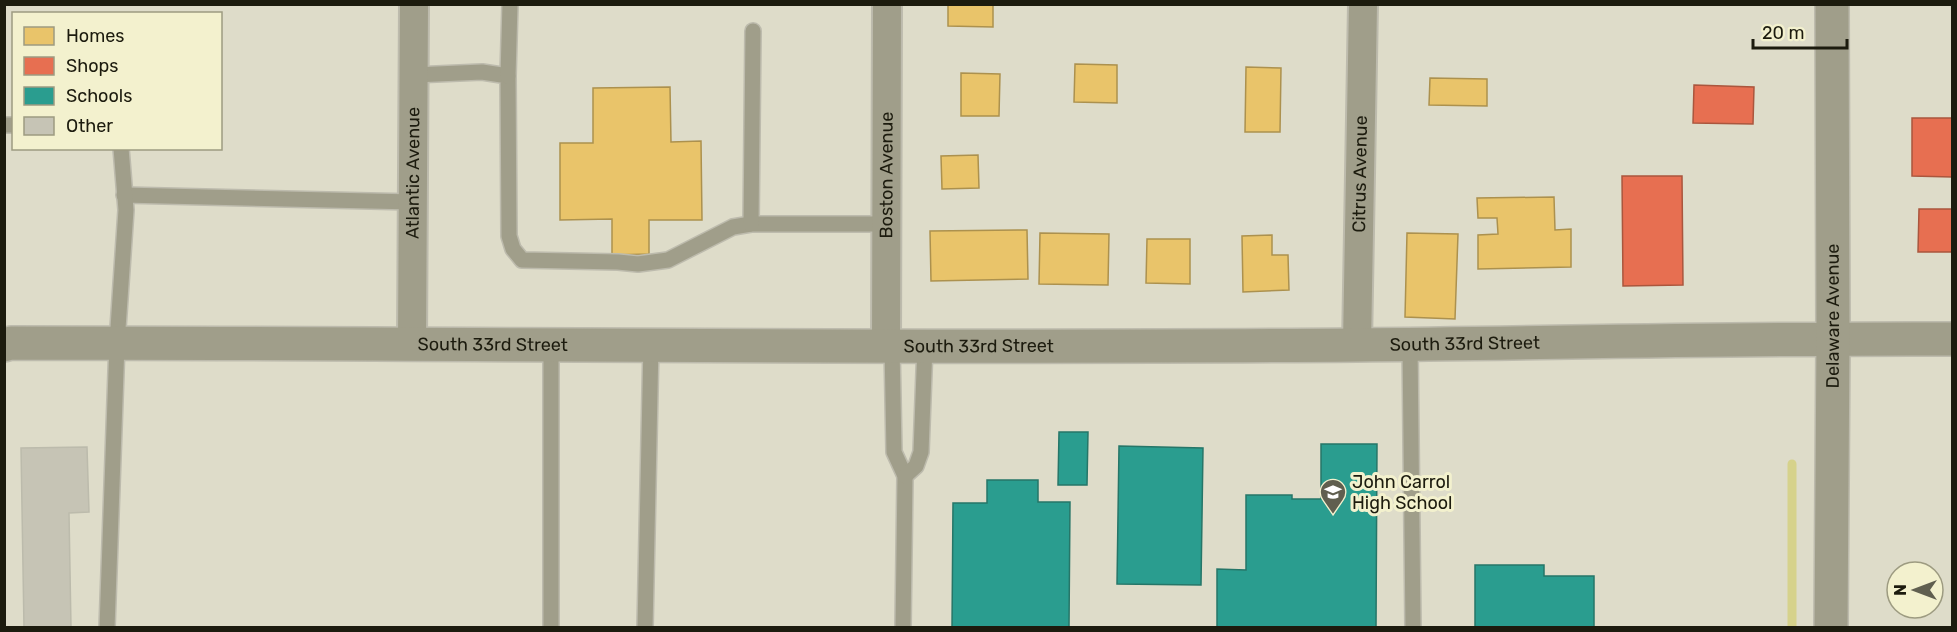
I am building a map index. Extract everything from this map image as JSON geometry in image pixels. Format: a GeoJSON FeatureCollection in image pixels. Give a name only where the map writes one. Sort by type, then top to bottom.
{"type":"FeatureCollection","features":[{"type":"Feature","properties":{"kind":"street","name":"Atlantic Avenue"},"geometry":{"type":"LineString","coordinates":[[412,343],[414,4]]}},
{"type":"Feature","properties":{"kind":"street","name":"Boston Avenue"},"geometry":{"type":"LineString","coordinates":[[887,4],[886,224],[889,346]]}},
{"type":"Feature","properties":{"kind":"street","name":"Citrus Avenue"},"geometry":{"type":"LineString","coordinates":[[1357,345],[1363,4]]}},
{"type":"Feature","properties":{"kind":"street","name":"Delaware Avenue"},"geometry":{"type":"LineString","coordinates":[[1831,627],[1832,4]]}},
{"type":"Feature","properties":{"kind":"street","name":"South 33rd Street"},"geometry":{"type":"LineString","coordinates":[[4,345],[11,343],[412,343],[889,346],[1357,345],[1953,339]]}},
{"type":"Feature","properties":{"kind":"lane"},"geometry":{"type":"LineString","coordinates":[[510,4],[509,236],[513,249],[522,260],[638,264],[668,260],[733,227],[751,224],[886,224]]}},
{"type":"Feature","properties":{"kind":"lane"},"geometry":{"type":"LineString","coordinates":[[751,224],[753,31]]}},
{"type":"Feature","properties":{"kind":"lane"},"geometry":{"type":"LineString","coordinates":[[414,75],[482,72],[508,76]]}},
{"type":"Feature","properties":{"kind":"lane"},"geometry":{"type":"LineString","coordinates":[[107,627],[117,343],[126,210],[121,150]]}},
{"type":"Feature","properties":{"kind":"lane"},"geometry":{"type":"LineString","coordinates":[[124,195],[413,202]]}},
{"type":"Feature","properties":{"kind":"lane"},"geometry":{"type":"LineString","coordinates":[[551,344],[551,627]]}},
{"type":"Feature","properties":{"kind":"lane"},"geometry":{"type":"LineString","coordinates":[[645,627],[651,344]]}},
{"type":"Feature","properties":{"kind":"lane"},"geometry":{"type":"LineString","coordinates":[[1410,344],[1413,627]]}},
{"type":"Feature","properties":{"kind":"lane"},"geometry":{"type":"LineString","coordinates":[[905,476],[916,466],[921,452],[924,345]]}},
{"type":"Feature","properties":{"kind":"lane"},"geometry":{"type":"LineString","coordinates":[[889,346],[894,452],[905,476],[903,627]]}},
{"type":"Feature","properties":{"kind":"building: Homes"},"geometry":{"type":"Polygon","coordinates":[[[948,4],[993,4],[993,27],[948,26],[948,4]]]}},
{"type":"Feature","properties":{"kind":"building: Homes"},"geometry":{"type":"Polygon","coordinates":[[[1075,64],[1117,65],[1117,103],[1074,102],[1075,64]]]}},
{"type":"Feature","properties":{"kind":"building: Homes"},"geometry":{"type":"Polygon","coordinates":[[[1246,67],[1281,68],[1280,132],[1245,132],[1246,67]]]}},
{"type":"Feature","properties":{"kind":"building: Homes"},"geometry":{"type":"Polygon","coordinates":[[[961,73],[1000,74],[999,116],[961,116],[961,73]]]}},
{"type":"Feature","properties":{"kind":"building: Homes"},"geometry":{"type":"Polygon","coordinates":[[[1430,78],[1487,79],[1487,106],[1429,105],[1430,78]]]}},
{"type":"Feature","properties":{"kind":"building: Homes"},"geometry":{"type":"Polygon","coordinates":[[[670,87],[671,142],[701,141],[702,220],[649,220],[649,254],[612,255],[612,219],[560,220],[560,143],[593,143],[593,88],[670,87]]]}},
{"type":"Feature","properties":{"kind":"building: Homes"},"geometry":{"type":"Polygon","coordinates":[[[978,155],[979,188],[942,189],[941,156],[978,155]]]}},
{"type":"Feature","properties":{"kind":"building: Homes"},"geometry":{"type":"Polygon","coordinates":[[[1554,197],[1555,230],[1571,229],[1571,267],[1478,269],[1478,235],[1498,234],[1497,218],[1478,218],[1477,198],[1554,197]]]}},
{"type":"Feature","properties":{"kind":"building: Homes"},"geometry":{"type":"Polygon","coordinates":[[[1027,230],[1028,279],[931,281],[930,231],[1027,230]]]}},
{"type":"Feature","properties":{"kind":"building: Homes"},"geometry":{"type":"Polygon","coordinates":[[[1040,233],[1109,234],[1108,285],[1039,284],[1040,233]]]}},
{"type":"Feature","properties":{"kind":"building: Homes"},"geometry":{"type":"Polygon","coordinates":[[[1407,233],[1458,234],[1455,319],[1405,317],[1407,233]]]}},
{"type":"Feature","properties":{"kind":"building: Homes"},"geometry":{"type":"Polygon","coordinates":[[[1272,235],[1272,255],[1288,255],[1289,290],[1243,292],[1242,236],[1272,235]]]}},
{"type":"Feature","properties":{"kind":"building: Homes"},"geometry":{"type":"Polygon","coordinates":[[[1147,239],[1190,239],[1190,284],[1146,283],[1147,239]]]}},
{"type":"Feature","properties":{"kind":"building: Shops"},"geometry":{"type":"Polygon","coordinates":[[[1694,85],[1754,87],[1753,124],[1693,123],[1694,85]]]}},
{"type":"Feature","properties":{"kind":"building: Shops"},"geometry":{"type":"Polygon","coordinates":[[[1912,118],[1952,118],[1952,177],[1912,176],[1912,118]]]}},
{"type":"Feature","properties":{"kind":"building: Shops"},"geometry":{"type":"Polygon","coordinates":[[[1622,176],[1682,176],[1683,285],[1623,286],[1622,176]]]}},
{"type":"Feature","properties":{"kind":"building: Shops"},"geometry":{"type":"Polygon","coordinates":[[[1919,209],[1952,209],[1952,252],[1918,252],[1919,209]]]}},
{"type":"Feature","properties":{"kind":"building: Schools"},"geometry":{"type":"Polygon","coordinates":[[[1059,432],[1088,432],[1087,485],[1058,485],[1059,432]]]}},
{"type":"Feature","properties":{"kind":"building: Schools"},"geometry":{"type":"Polygon","coordinates":[[[1321,444],[1377,444],[1376,628],[1217,628],[1217,569],[1246,570],[1246,495],[1292,495],[1292,499],[1321,499],[1321,444]]]}},
{"type":"Feature","properties":{"kind":"building: Schools"},"geometry":{"type":"Polygon","coordinates":[[[1119,446],[1203,448],[1201,585],[1117,584],[1119,446]]]}},
{"type":"Feature","properties":{"kind":"building: Schools"},"geometry":{"type":"Polygon","coordinates":[[[987,480],[1038,480],[1038,502],[1070,502],[1069,628],[952,628],[953,503],[987,503],[987,480]]]}},
{"type":"Feature","properties":{"kind":"building: Schools"},"geometry":{"type":"Polygon","coordinates":[[[1475,565],[1544,565],[1544,576],[1594,576],[1594,628],[1475,628],[1475,565]]]}},
{"type":"Feature","properties":{"kind":"building: Other"},"geometry":{"type":"Polygon","coordinates":[[[87,447],[89,512],[69,513],[71,628],[24,628],[21,448],[87,447]]]}},
{"type":"Feature","properties":{"kind":"waterway"},"geometry":{"type":"LineString","coordinates":[[1792,464],[1792,628]]}},
{"type":"Feature","properties":{"kind":"place","name":"John Carrol High School"},"geometry":{"type":"Point","coordinates":[1333,515]}}]}
